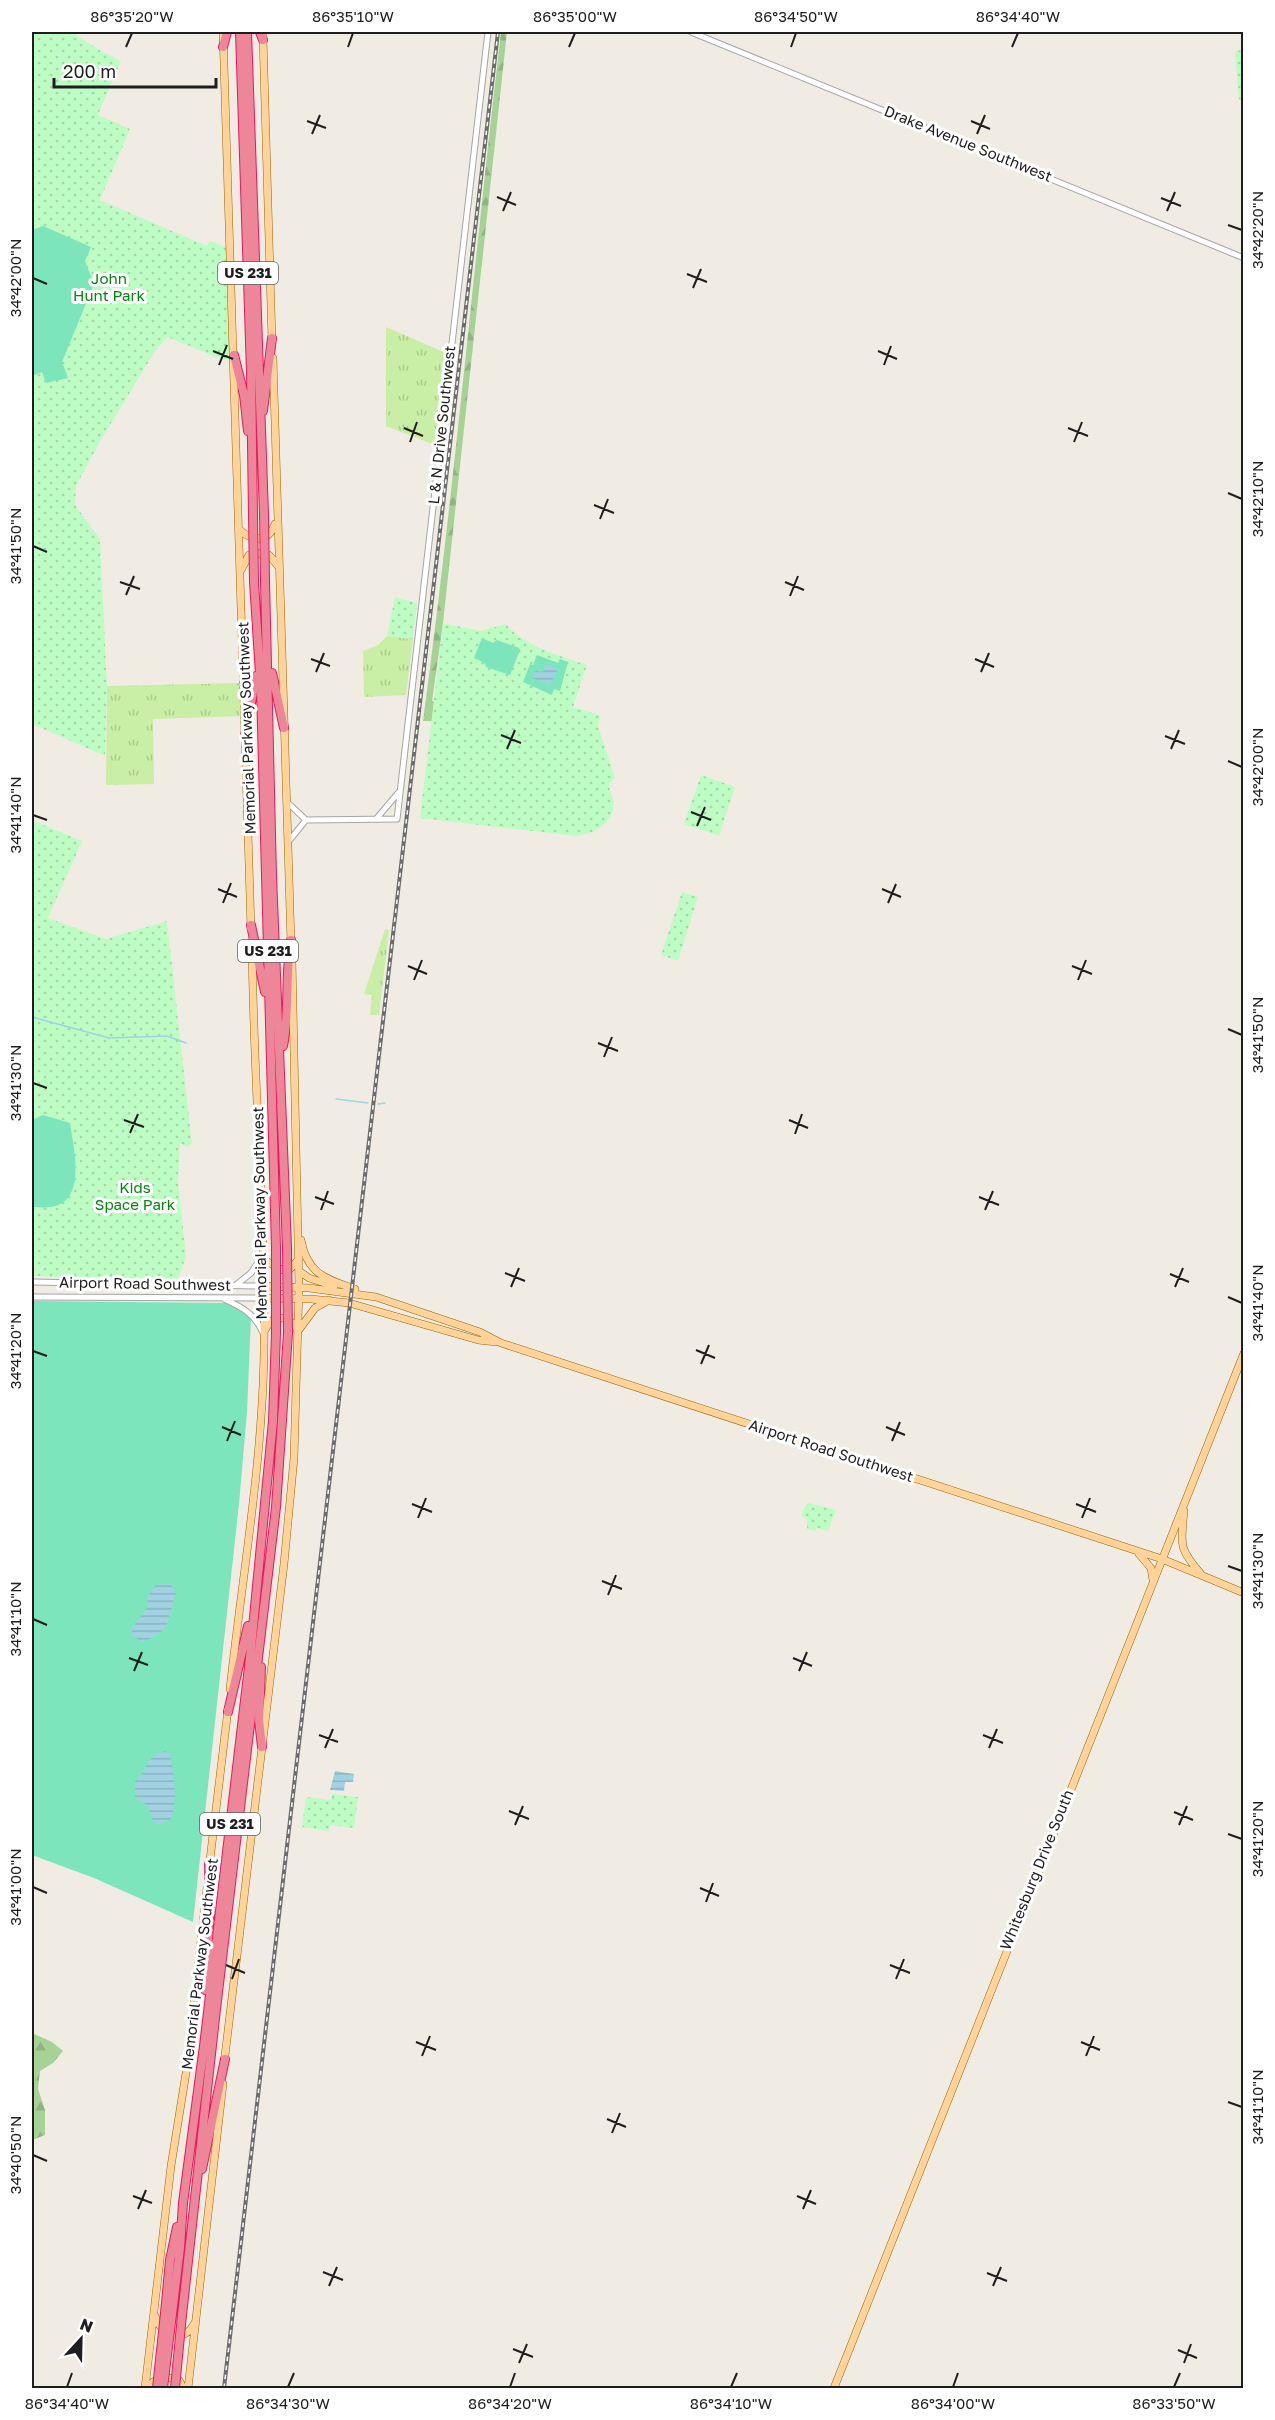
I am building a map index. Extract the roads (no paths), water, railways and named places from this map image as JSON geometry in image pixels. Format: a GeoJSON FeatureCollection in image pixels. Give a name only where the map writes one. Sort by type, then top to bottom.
{"type":"FeatureCollection","features":[{"type":"Feature","properties":{"kind":"highway"},"geometry":{"type":"LineString","coordinates":[[223,47],[225,32]]}},
{"type":"Feature","properties":{"kind":"highway","name":"Memorial Parkway Southwest"},"geometry":{"type":"LineString","coordinates":[[169,2314],[170,2260],[183,2203],[204,2046],[248,1668],[268,1479],[276,1333],[276,1248],[261,689],[254,582],[251,383],[240,32]]}},
{"type":"Feature","properties":{"kind":"highway","name":"Memorial Parkway Southwest"},"geometry":{"type":"LineString","coordinates":[[175,2388],[280,1472],[288,1333],[281,1058],[277,1012],[267,708],[268,651],[264,514],[247,32]]}},
{"type":"Feature","properties":{"kind":"highway"},"geometry":{"type":"LineString","coordinates":[[260,423],[265,404],[272,338]]}},
{"type":"Feature","properties":{"kind":"highway"},"geometry":{"type":"LineString","coordinates":[[234,355],[244,395],[251,448]]}},
{"type":"Feature","properties":{"kind":"highway"},"geometry":{"type":"LineString","coordinates":[[268,651],[284,728]]}},
{"type":"Feature","properties":{"kind":"highway"},"geometry":{"type":"LineString","coordinates":[[246,736],[258,655]]}},
{"type":"Feature","properties":{"kind":"highway"},"geometry":{"type":"LineString","coordinates":[[251,925],[269,1015]]}},
{"type":"Feature","properties":{"kind":"highway"},"geometry":{"type":"LineString","coordinates":[[281,1058],[286,1031],[291,940]]}},
{"type":"Feature","properties":{"kind":"highway"},"geometry":{"type":"LineString","coordinates":[[228,1712],[255,1591]]}},
{"type":"Feature","properties":{"kind":"highway"},"geometry":{"type":"LineString","coordinates":[[262,1747],[259,1720],[263,1613]]}},
{"type":"Feature","properties":{"kind":"highway"},"geometry":{"type":"LineString","coordinates":[[204,2046],[202,2027],[208,1962],[209,1864]]}},
{"type":"Feature","properties":{"kind":"highway"},"geometry":{"type":"LineString","coordinates":[[195,2201],[225,2059]]}},
{"type":"Feature","properties":{"kind":"highway"},"geometry":{"type":"LineString","coordinates":[[157,2388],[169,2314]]}},
{"type":"Feature","properties":{"kind":"highway"},"geometry":{"type":"LineString","coordinates":[[163,2388],[169,2314]]}},
{"type":"Feature","properties":{"kind":"main road"},"geometry":{"type":"LineString","coordinates":[[188,2388],[293,1480],[298,1331],[299,1271],[291,940],[262,34]]}},
{"type":"Feature","properties":{"kind":"main road"},"geometry":{"type":"LineString","coordinates":[[147,2388],[171,2166],[186,2073],[255,1485],[261,1413],[263,1286],[261,1194],[255,1076],[223,47]]}},
{"type":"Feature","properties":{"kind":"main road"},"geometry":{"type":"LineString","coordinates":[[239,529],[248,537],[262,539],[272,532],[277,517]]}},
{"type":"Feature","properties":{"kind":"main road"},"geometry":{"type":"LineString","coordinates":[[240,572],[249,555],[256,553],[269,555],[279,568]]}},
{"type":"Feature","properties":{"kind":"main road"},"geometry":{"type":"LineString","coordinates":[[297,1214],[303,1250],[314,1270],[336,1283],[376,1297]]}},
{"type":"Feature","properties":{"kind":"main road"},"geometry":{"type":"LineString","coordinates":[[261,1258],[282,1269],[290,1269],[298,1259]]}},
{"type":"Feature","properties":{"kind":"main road"},"geometry":{"type":"LineString","coordinates":[[299,1271],[314,1280],[351,1292]]}},
{"type":"Feature","properties":{"kind":"main road","name":"Airport Road Southwest"},"geometry":{"type":"LineString","coordinates":[[263,1286],[351,1292],[376,1297],[480,1332],[501,1343],[1162,1559],[1244,1593]]}},
{"type":"Feature","properties":{"kind":"main road","name":"Airport Road Southwest"},"geometry":{"type":"LineString","coordinates":[[263,1298],[299,1298],[349,1303],[477,1340],[501,1343]]}},
{"type":"Feature","properties":{"kind":"main road"},"geometry":{"type":"LineString","coordinates":[[298,1331],[315,1308],[329,1300]]}},
{"type":"Feature","properties":{"kind":"main road"},"geometry":{"type":"LineString","coordinates":[[263,1334],[270,1322],[280,1318],[290,1320],[298,1331]]}},
{"type":"Feature","properties":{"kind":"main road","name":"Whitesburg Drive South"},"geometry":{"type":"LineString","coordinates":[[834,2388],[1244,1353]]}},
{"type":"Feature","properties":{"kind":"main road"},"geometry":{"type":"LineString","coordinates":[[1184,1503],[1183,1552],[1203,1576]]}},
{"type":"Feature","properties":{"kind":"main road"},"geometry":{"type":"LineString","coordinates":[[1134,1550],[1151,1568],[1153,1581]]}},
{"type":"Feature","properties":{"kind":"main road"},"geometry":{"type":"LineString","coordinates":[[154,2314],[161,2328],[174,2336],[183,2336],[190,2331],[197,2317]]}},
{"type":"Feature","properties":{"kind":"main road"},"geometry":{"type":"LineString","coordinates":[[147,2388],[161,2378],[170,2377],[179,2380],[183,2388]]}},
{"type":"Feature","properties":{"kind":"street","name":"L & N Drive Southwest"},"geometry":{"type":"LineString","coordinates":[[376,818],[397,819],[488,32]]}},
{"type":"Feature","properties":{"kind":"street","name":"Drake Avenue Southwest"},"geometry":{"type":"LineString","coordinates":[[692,32],[1244,258]]}},
{"type":"Feature","properties":{"kind":"street"},"geometry":{"type":"LineString","coordinates":[[287,802],[306,820],[376,818],[400,791]]}},
{"type":"Feature","properties":{"kind":"street"},"geometry":{"type":"LineString","coordinates":[[288,842],[306,820]]}},
{"type":"Feature","properties":{"kind":"street"},"geometry":{"type":"LineString","coordinates":[[236,1285],[251,1273],[261,1258]]}},
{"type":"Feature","properties":{"kind":"street","name":"Airport Road Southwest"},"geometry":{"type":"LineString","coordinates":[[32,1282],[263,1286]]}},
{"type":"Feature","properties":{"kind":"street","name":"Airport Road Southwest"},"geometry":{"type":"LineString","coordinates":[[32,1297],[263,1298]]}},
{"type":"Feature","properties":{"kind":"street"},"geometry":{"type":"LineString","coordinates":[[220,1297],[252,1315],[263,1334]]}},
{"type":"Feature","properties":{"kind":"water"},"geometry":{"type":"Polygon","coordinates":[[[546,664],[558,669],[550,685],[532,678],[535,671],[543,672],[546,664]]]}},
{"type":"Feature","properties":{"kind":"water"},"geometry":{"type":"Polygon","coordinates":[[[170,1583],[176,1594],[167,1624],[159,1634],[141,1642],[132,1635],[132,1628],[147,1608],[148,1596],[156,1585],[170,1583]]]}},
{"type":"Feature","properties":{"kind":"water"},"geometry":{"type":"Polygon","coordinates":[[[165,1751],[169,1753],[173,1768],[174,1806],[170,1820],[159,1824],[153,1820],[147,1806],[135,1797],[135,1781],[152,1758],[165,1751]]]}},
{"type":"Feature","properties":{"kind":"water"},"geometry":{"type":"Polygon","coordinates":[[[335,1771],[354,1774],[353,1782],[345,1782],[344,1791],[330,1790],[335,1771]]]}},
{"type":"Feature","properties":{"kind":"waterway"},"geometry":{"type":"LineString","coordinates":[[32,1017],[109,1038],[167,1036],[186,1043]]}},
{"type":"Feature","properties":{"kind":"waterway"},"geometry":{"type":"LineString","coordinates":[[336,1099],[368,1103]]}},
{"type":"Feature","properties":{"kind":"waterway"},"geometry":{"type":"LineString","coordinates":[[378,1104],[385,1103]]}},
{"type":"Feature","properties":{"kind":"railway"},"geometry":{"type":"LineString","coordinates":[[224,2388],[498,32]]}},
{"type":"Feature","properties":{"kind":"park label","name":"John Hunt Park"},"geometry":{"type":"Point","coordinates":[109,288]}},
{"type":"Feature","properties":{"kind":"park label","name":"Kids Space Park"},"geometry":{"type":"Point","coordinates":[135,1196]}}]}
